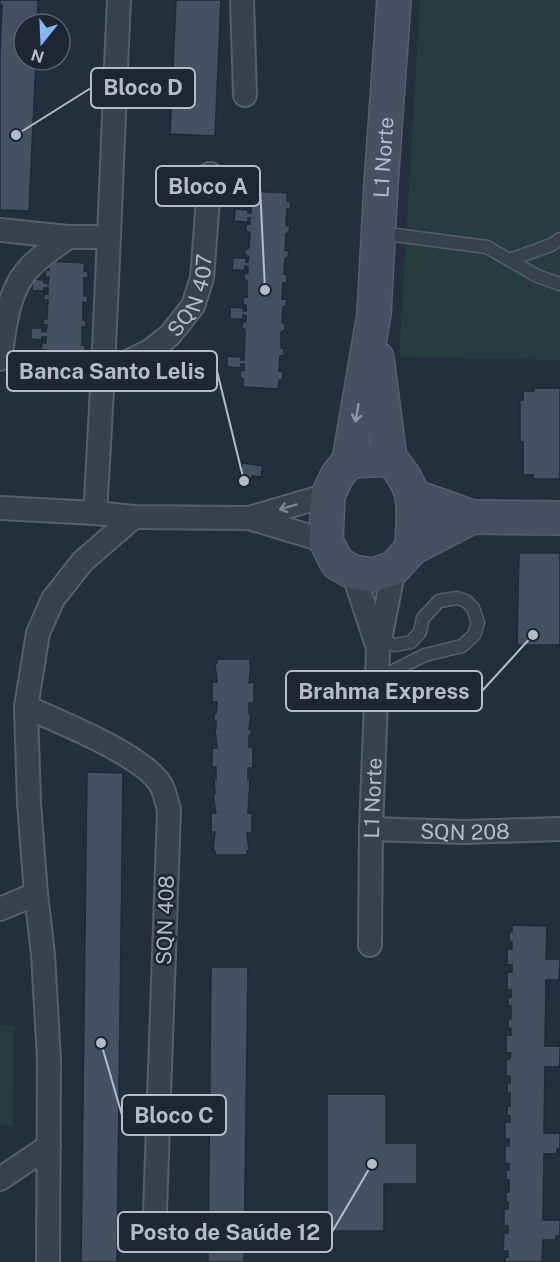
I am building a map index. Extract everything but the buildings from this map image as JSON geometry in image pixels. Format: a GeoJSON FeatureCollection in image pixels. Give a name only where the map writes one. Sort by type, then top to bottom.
{"type":"FeatureCollection","features":[{"type":"Feature","properties":{"kind":"street"},"geometry":{"type":"LineString","coordinates":[[95,513],[104,373],[119,0]]}},
{"type":"Feature","properties":{"kind":"street"},"geometry":{"type":"LineString","coordinates":[[242,0],[245,95]]}},
{"type":"Feature","properties":{"kind":"street","name":"L1 Norte"},"geometry":{"type":"LineString","coordinates":[[349,461],[374,314],[394,0]]}},
{"type":"Feature","properties":{"kind":"street","name":"SQN 407"},"geometry":{"type":"LineString","coordinates":[[104,373],[150,351],[170,335],[193,306],[202,278],[210,174]]}},
{"type":"Feature","properties":{"kind":"street"},"geometry":{"type":"LineString","coordinates":[[0,230],[68,237],[108,237]]}},
{"type":"Feature","properties":{"kind":"street"},"geometry":{"type":"LineString","coordinates":[[0,359],[9,305],[18,284],[30,267],[68,237]]}},
{"type":"Feature","properties":{"kind":"street","name":"L1 Norte"},"geometry":{"type":"LineString","coordinates":[[374,314],[378,371],[390,459]]}},
{"type":"Feature","properties":{"kind":"street"},"geometry":{"type":"LineString","coordinates":[[403,558],[413,496],[402,472],[390,459],[349,461],[337,476],[328,495],[326,541],[337,563],[353,572],[373,575],[403,558],[472,517]]}},
{"type":"Feature","properties":{"kind":"street"},"geometry":{"type":"LineString","coordinates":[[249,518],[328,495]]}},
{"type":"Feature","properties":{"kind":"street"},"geometry":{"type":"LineString","coordinates":[[413,496],[472,517],[560,518]]}},
{"type":"Feature","properties":{"kind":"street"},"geometry":{"type":"LineString","coordinates":[[0,508],[134,517],[249,518],[326,541]]}},
{"type":"Feature","properties":{"kind":"street"},"geometry":{"type":"LineString","coordinates":[[48,1262],[49,1060],[43,954],[29,803],[26,707],[38,633],[53,599],[83,561],[134,517]]}},
{"type":"Feature","properties":{"kind":"street","name":"L1 Norte"},"geometry":{"type":"LineString","coordinates":[[370,945],[371,829],[379,645],[403,558]]}},
{"type":"Feature","properties":{"kind":"street","name":"L1 Norte"},"geometry":{"type":"LineString","coordinates":[[353,572],[379,645]]}},
{"type":"Feature","properties":{"kind":"street","name":"SQN 408"},"geometry":{"type":"LineString","coordinates":[[26,707],[90,735],[133,760],[152,774],[162,786],[169,810],[155,1212]]}},
{"type":"Feature","properties":{"kind":"street","name":"SQN 208"},"geometry":{"type":"LineString","coordinates":[[371,829],[464,832],[560,829]]}},
{"type":"Feature","properties":{"kind":"street"},"geometry":{"type":"LineString","coordinates":[[0,909],[36,894]]}},
{"type":"Feature","properties":{"kind":"street"},"geometry":{"type":"LineString","coordinates":[[0,1179],[49,1146]]}},
{"type":"Feature","properties":{"kind":"lane"},"geometry":{"type":"LineString","coordinates":[[378,233],[487,247],[537,276],[560,284]]}},
{"type":"Feature","properties":{"kind":"lane"},"geometry":{"type":"LineString","coordinates":[[509,260],[551,245],[560,239]]}},
{"type":"Feature","properties":{"kind":"lane"},"geometry":{"type":"LineString","coordinates":[[377,679],[425,655],[462,646],[474,635],[478,623],[473,608],[466,601],[457,598],[439,601],[423,618],[420,632],[411,642],[379,645]]}},
{"type":"Feature","properties":{"kind":"green space"},"geometry":{"type":"Polygon","coordinates":[[[420,0],[560,0],[560,360],[399,357],[420,0]]]}},
{"type":"Feature","properties":{"kind":"green space"},"geometry":{"type":"Polygon","coordinates":[[[0,1025],[14,1026],[13,1126],[0,1125],[0,1025]]]}},
{"type":"Feature","properties":{"kind":"place","name":"Bloco D"},"geometry":{"type":"Point","coordinates":[16,135]}},
{"type":"Feature","properties":{"kind":"place","name":"Bloco A"},"geometry":{"type":"Point","coordinates":[265,290]}},
{"type":"Feature","properties":{"kind":"place","name":"Banca Santo Lelis"},"geometry":{"type":"Point","coordinates":[244,481]}},
{"type":"Feature","properties":{"kind":"place","name":"Brahma Express"},"geometry":{"type":"Point","coordinates":[533,635]}},
{"type":"Feature","properties":{"kind":"place","name":"Bloco C"},"geometry":{"type":"Point","coordinates":[101,1043]}},
{"type":"Feature","properties":{"kind":"place","name":"Posto de Saúde 12"},"geometry":{"type":"Point","coordinates":[372,1164]}}]}
